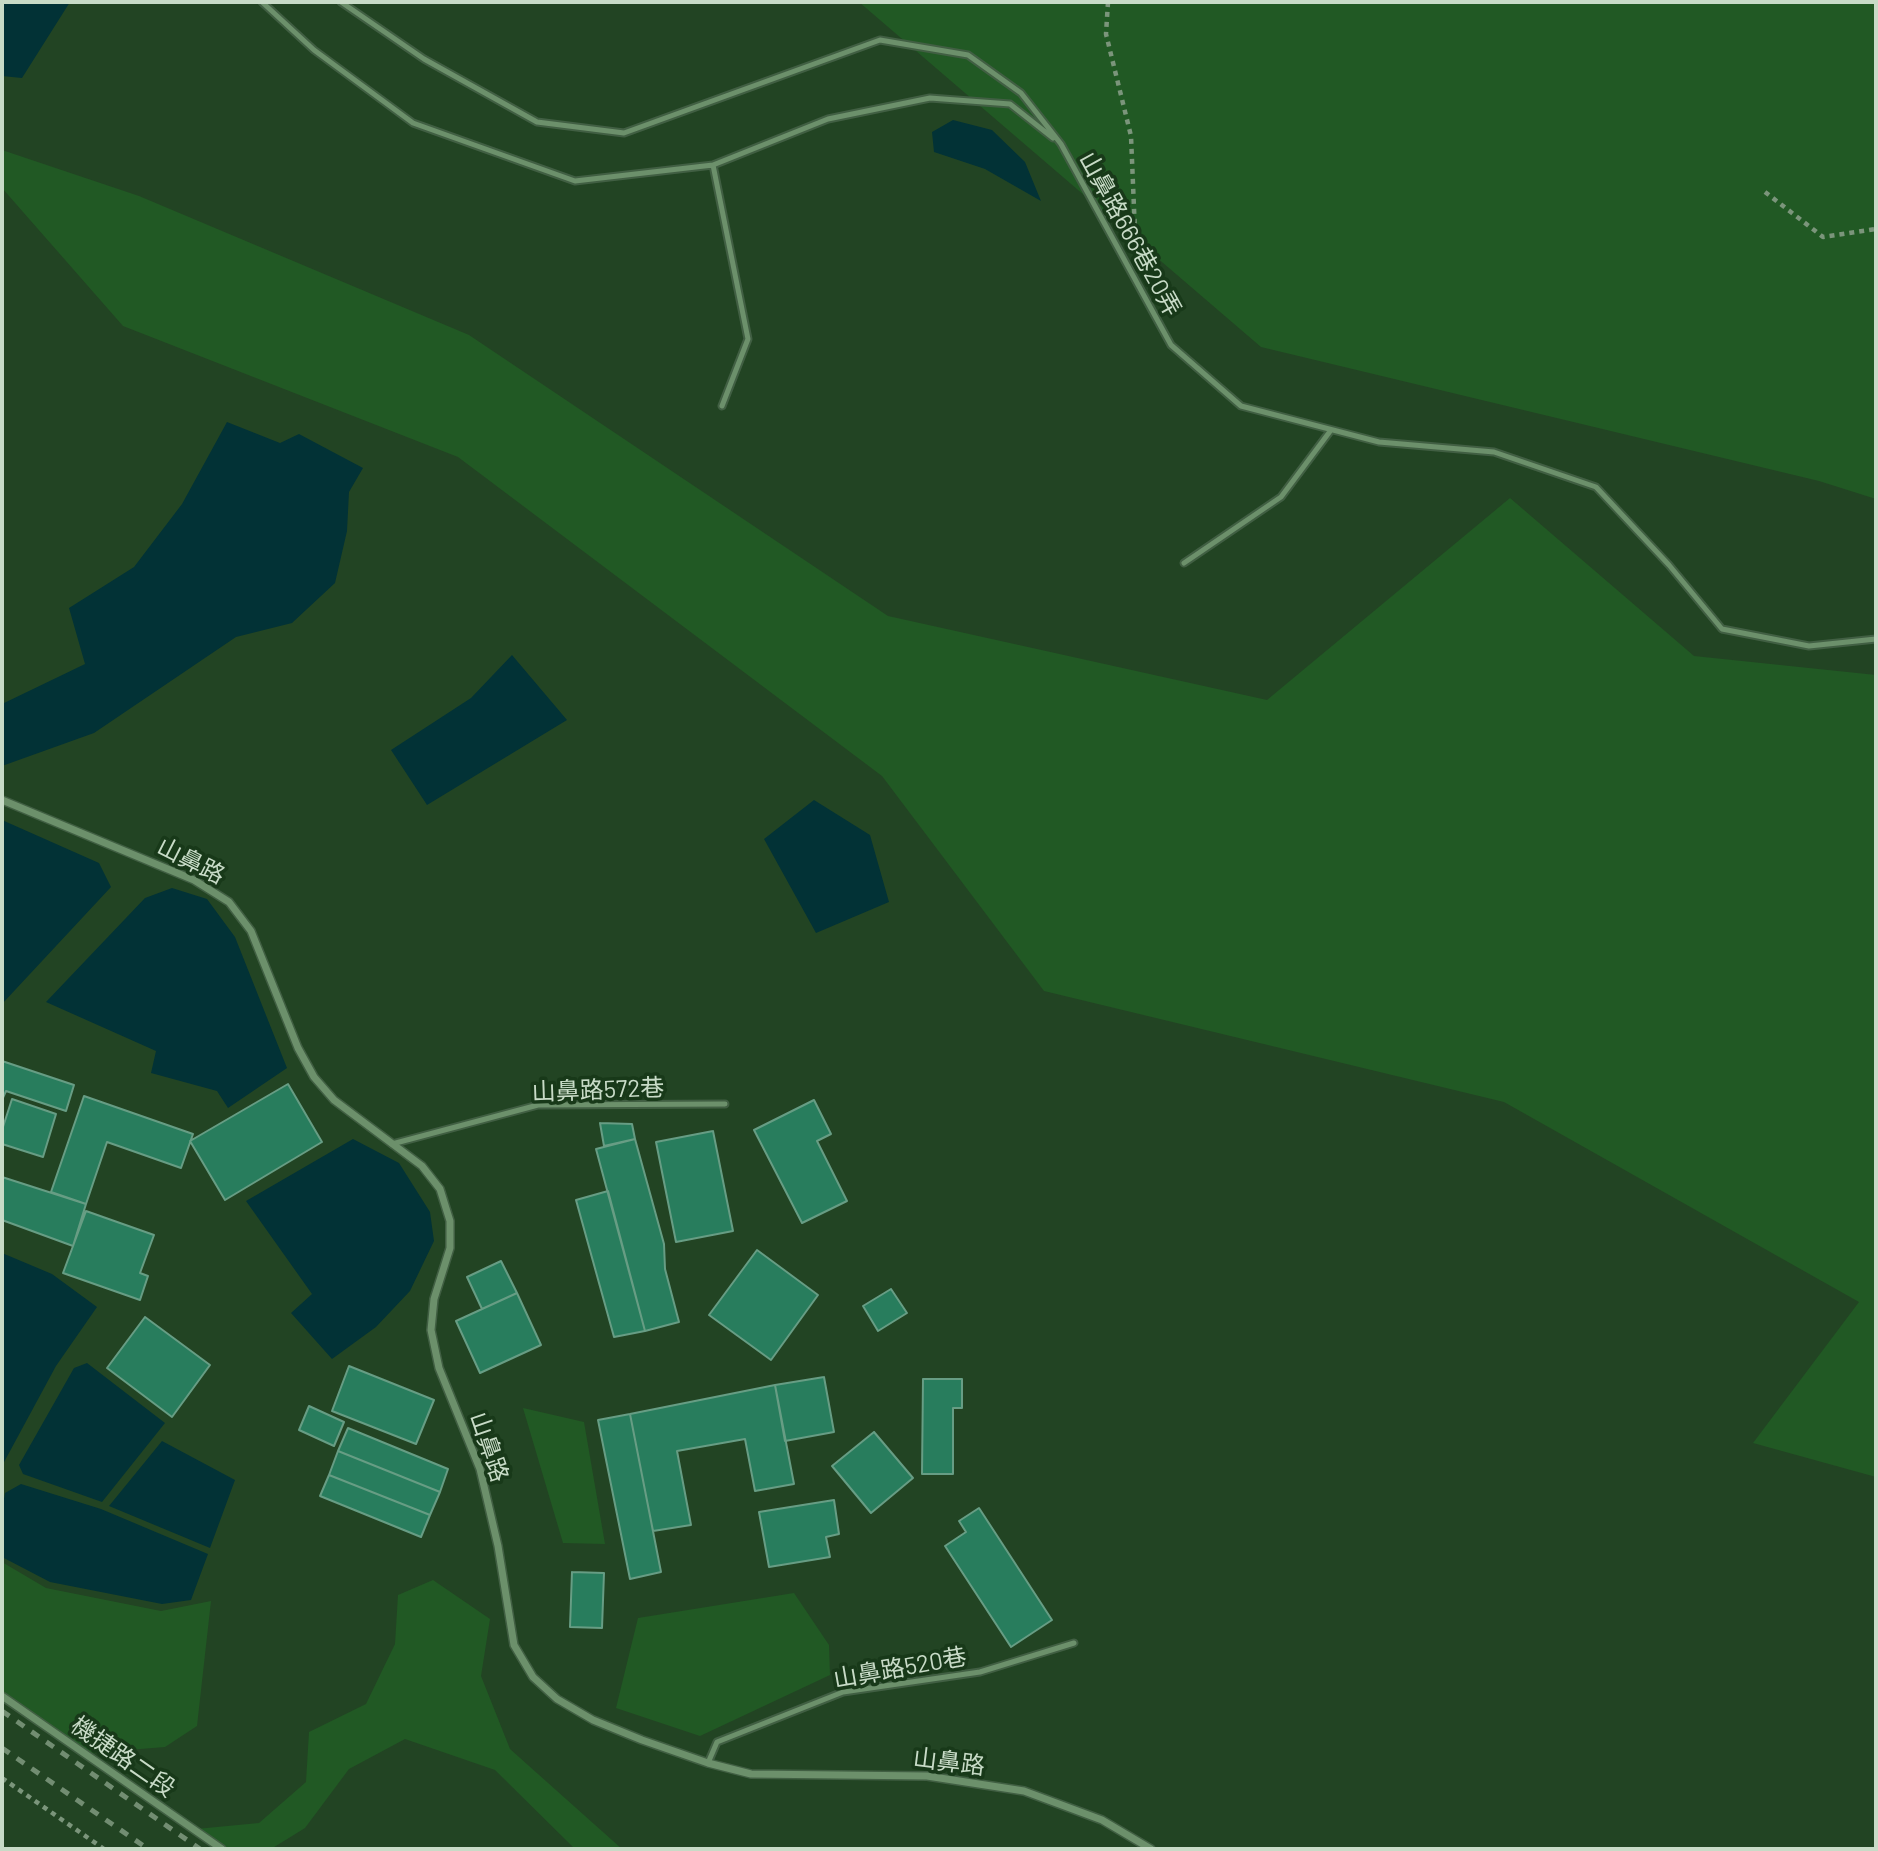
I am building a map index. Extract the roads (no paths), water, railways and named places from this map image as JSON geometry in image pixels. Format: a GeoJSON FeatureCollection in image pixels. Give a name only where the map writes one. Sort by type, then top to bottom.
{"type":"FeatureCollection","features":[{"type":"Feature","properties":{"kind":"street","name":"山鼻路"},"geometry":{"type":"LineString","coordinates":[[2,800],[194,880],[229,902],[251,931],[298,1048],[314,1077],[334,1100],[422,1166],[440,1189],[450,1221],[450,1248],[434,1299],[431,1329],[439,1368],[480,1469],[498,1546],[514,1644],[533,1677],[557,1699],[593,1720],[708,1763],[751,1774],[927,1776],[1024,1791],[1102,1820],[1151,1849]]}},
{"type":"Feature","properties":{"kind":"street","name":"機捷路二段"},"geometry":{"type":"LineString","coordinates":[[2,1696],[222,1849]]}},
{"type":"Feature","properties":{"kind":"lane"},"geometry":{"type":"LineString","coordinates":[[262,2],[314,50],[413,123],[575,181],[713,165],[828,119],[930,98],[1010,104],[1061,144]]}},
{"type":"Feature","properties":{"kind":"lane","name":"山鼻路666巷20弄"},"geometry":{"type":"LineString","coordinates":[[341,2],[424,59],[537,122],[624,133],[880,40],[968,55],[1021,93],[1061,144],[1171,345],[1241,406],[1379,442],[1494,452],[1596,487],[1669,565],[1722,629],[1809,646],[1876,639]]}},
{"type":"Feature","properties":{"kind":"lane"},"geometry":{"type":"LineString","coordinates":[[713,165],[748,339],[722,406]]}},
{"type":"Feature","properties":{"kind":"lane"},"geometry":{"type":"LineString","coordinates":[[1184,563],[1281,497],[1331,430]]}},
{"type":"Feature","properties":{"kind":"lane","name":"山鼻路572巷"},"geometry":{"type":"LineString","coordinates":[[392,1144],[538,1105],[725,1104]]}},
{"type":"Feature","properties":{"kind":"lane","name":"山鼻路520巷"},"geometry":{"type":"LineString","coordinates":[[708,1763],[717,1742],[842,1692],[980,1672],[1074,1643]]}},
{"type":"Feature","properties":{"kind":"water"},"geometry":{"type":"Polygon","coordinates":[[[2,2],[70,2],[22,78],[2,76],[2,2]]]}},
{"type":"Feature","properties":{"kind":"water"},"geometry":{"type":"Polygon","coordinates":[[[953,120],[992,130],[1025,162],[1041,201],[985,169],[934,152],[932,132],[953,120]]]}},
{"type":"Feature","properties":{"kind":"water"},"geometry":{"type":"Polygon","coordinates":[[[227,422],[280,443],[299,434],[363,468],[349,492],[347,531],[335,583],[292,623],[236,637],[94,733],[2,766],[2,704],[85,664],[69,608],[134,567],[182,504],[227,422]]]}},
{"type":"Feature","properties":{"kind":"water"},"geometry":{"type":"Polygon","coordinates":[[[512,655],[567,720],[427,805],[391,750],[471,698],[512,655]]]}},
{"type":"Feature","properties":{"kind":"water"},"geometry":{"type":"Polygon","coordinates":[[[814,800],[870,835],[889,902],[816,933],[764,839],[814,800]]]}},
{"type":"Feature","properties":{"kind":"water"},"geometry":{"type":"Polygon","coordinates":[[[2,820],[99,863],[111,887],[2,1004],[2,820]]]}},
{"type":"Feature","properties":{"kind":"water"},"geometry":{"type":"Polygon","coordinates":[[[172,888],[207,899],[235,937],[287,1068],[228,1108],[217,1091],[151,1073],[156,1051],[46,1002],[145,898],[172,888]]]}},
{"type":"Feature","properties":{"kind":"water"},"geometry":{"type":"Polygon","coordinates":[[[353,1139],[399,1163],[430,1212],[434,1241],[410,1291],[376,1327],[332,1359],[291,1313],[312,1294],[246,1201],[353,1139]]]}},
{"type":"Feature","properties":{"kind":"water"},"geometry":{"type":"Polygon","coordinates":[[[2,1253],[52,1274],[97,1307],[56,1366],[3,1464],[2,1253]]]}},
{"type":"Feature","properties":{"kind":"water"},"geometry":{"type":"Polygon","coordinates":[[[87,1363],[165,1423],[102,1502],[23,1474],[19,1465],[74,1368],[87,1363]]]}},
{"type":"Feature","properties":{"kind":"water"},"geometry":{"type":"Polygon","coordinates":[[[162,1441],[235,1480],[210,1548],[109,1506],[162,1441]]]}},
{"type":"Feature","properties":{"kind":"water"},"geometry":{"type":"Polygon","coordinates":[[[21,1484],[101,1509],[208,1554],[191,1600],[162,1604],[50,1582],[2,1557],[2,1510],[5,1493],[21,1484]]]}},
{"type":"Feature","properties":{"kind":"railway"},"geometry":{"type":"LineString","coordinates":[[2,1711],[200,1849]]}},
{"type":"Feature","properties":{"kind":"railway"},"geometry":{"type":"LineString","coordinates":[[2,1748],[148,1849]]}}]}
